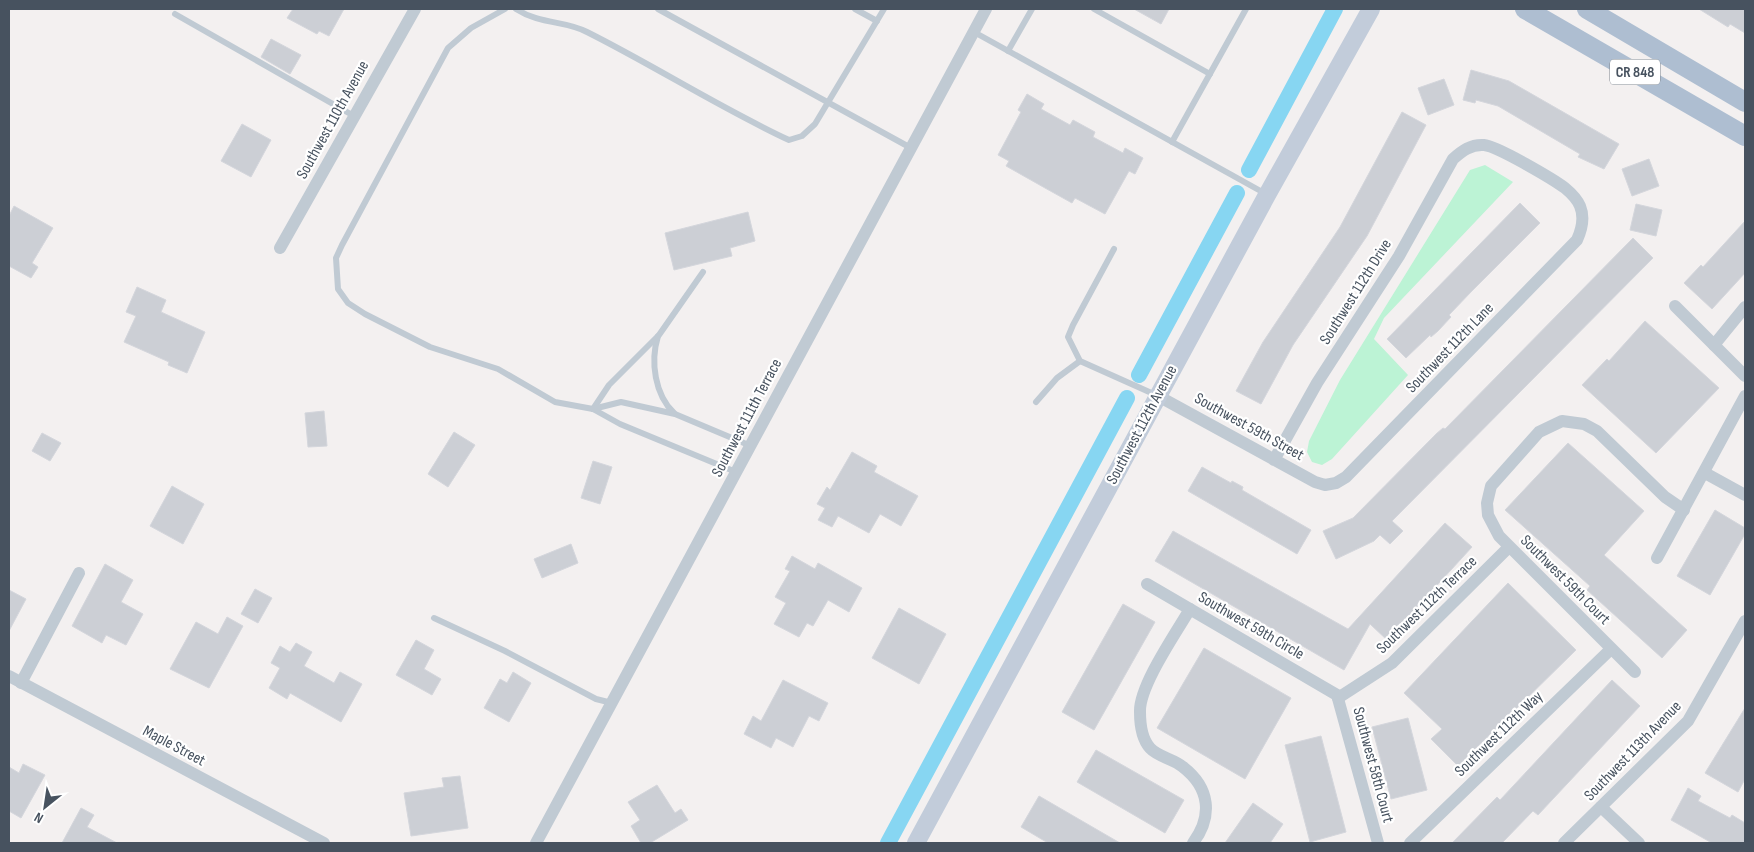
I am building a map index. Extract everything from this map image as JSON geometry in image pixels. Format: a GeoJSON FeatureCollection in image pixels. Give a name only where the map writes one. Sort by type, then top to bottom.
{"type":"FeatureCollection","features":[{"type":"Feature","properties":{"kind":"main road","name":"CR 848"},"geometry":{"type":"LineString","coordinates":[[1525,9],[1745,136]]}},
{"type":"Feature","properties":{"kind":"main road","name":"CR 848"},"geometry":{"type":"LineString","coordinates":[[1587,9],[1745,102]]}},
{"type":"Feature","properties":{"kind":"street","name":"Southwest 110th Avenue"},"geometry":{"type":"LineString","coordinates":[[281,243],[414,9]]}},
{"type":"Feature","properties":{"kind":"street","name":"Southwest 111th Terrace"},"geometry":{"type":"LineString","coordinates":[[536,843],[986,9]]}},
{"type":"Feature","properties":{"kind":"street","name":"Southwest 112th Avenue"},"geometry":{"type":"LineString","coordinates":[[916,843],[1158,396],[1371,9]]}},
{"type":"Feature","properties":{"kind":"street","name":"Southwest 112th Lane"},"geometry":{"type":"LineString","coordinates":[[1325,485],[1336,483],[1346,477],[1577,240],[1582,220],[1580,206],[1565,188],[1493,147],[1485,145],[1471,146]]}},
{"type":"Feature","properties":{"kind":"street","name":"Southwest 112th Drive"},"geometry":{"type":"LineString","coordinates":[[1274,460],[1317,383],[1399,256],[1453,159],[1471,146]]}},
{"type":"Feature","properties":{"kind":"street"},"geometry":{"type":"LineString","coordinates":[[1675,306],[1745,376]]}},
{"type":"Feature","properties":{"kind":"street"},"geometry":{"type":"LineString","coordinates":[[1714,345],[1745,307]]}},
{"type":"Feature","properties":{"kind":"street","name":"Southwest 59th Street"},"geometry":{"type":"LineString","coordinates":[[1158,396],[1315,482],[1325,485]]}},
{"type":"Feature","properties":{"kind":"street"},"geometry":{"type":"LineString","coordinates":[[1657,558],[1705,473],[1745,396]]}},
{"type":"Feature","properties":{"kind":"street","name":"Southwest 59th Court"},"geometry":{"type":"LineString","coordinates":[[1635,672],[1509,547],[1492,526],[1487,503],[1491,486],[1533,438],[1550,425],[1562,421],[1584,424],[1597,431],[1665,497],[1684,510]]}},
{"type":"Feature","properties":{"kind":"street"},"geometry":{"type":"LineString","coordinates":[[1705,473],[1745,495]]}},
{"type":"Feature","properties":{"kind":"street","name":"Southwest 112th Terrace"},"geometry":{"type":"LineString","coordinates":[[1338,696],[1392,663],[1509,547]]}},
{"type":"Feature","properties":{"kind":"street"},"geometry":{"type":"LineString","coordinates":[[21,683],[79,573]]}},
{"type":"Feature","properties":{"kind":"street","name":"Southwest 59th Circle"},"geometry":{"type":"LineString","coordinates":[[1147,584],[1338,696]]}},
{"type":"Feature","properties":{"kind":"street"},"geometry":{"type":"LineString","coordinates":[[1190,609],[1146,687],[1139,709],[1141,732],[1150,748],[1183,767],[1202,786],[1207,811],[1202,831],[1193,843]]}},
{"type":"Feature","properties":{"kind":"street","name":"Southwest 113th Avenue"},"geometry":{"type":"LineString","coordinates":[[1564,843],[1688,721],[1745,621]]}},
{"type":"Feature","properties":{"kind":"street","name":"Southwest 112th Way"},"geometry":{"type":"LineString","coordinates":[[1410,843],[1611,649]]}},
{"type":"Feature","properties":{"kind":"street","name":"Maple Street"},"geometry":{"type":"LineString","coordinates":[[9,676],[324,843]]}},
{"type":"Feature","properties":{"kind":"street","name":"Southwest 58th Court"},"geometry":{"type":"LineString","coordinates":[[1338,696],[1378,843]]}},
{"type":"Feature","properties":{"kind":"street"},"geometry":{"type":"LineString","coordinates":[[1601,807],[1639,843]]}},
{"type":"Feature","properties":{"kind":"lane"},"geometry":{"type":"LineString","coordinates":[[504,9],[470,28],[448,48],[336,258],[338,289],[348,303],[365,314],[430,347],[498,369],[555,402],[593,409],[620,424],[736,472]]}},
{"type":"Feature","properties":{"kind":"lane"},"geometry":{"type":"LineString","coordinates":[[516,9],[530,18],[585,31],[751,122],[789,140],[802,136],[815,124],[884,9]]}},
{"type":"Feature","properties":{"kind":"lane"},"geometry":{"type":"LineString","coordinates":[[658,9],[911,148]]}},
{"type":"Feature","properties":{"kind":"lane"},"geometry":{"type":"LineString","coordinates":[[856,9],[878,21]]}},
{"type":"Feature","properties":{"kind":"lane"},"geometry":{"type":"LineString","coordinates":[[1008,51],[1032,9]]}},
{"type":"Feature","properties":{"kind":"lane"},"geometry":{"type":"LineString","coordinates":[[1094,9],[1210,74]]}},
{"type":"Feature","properties":{"kind":"lane"},"geometry":{"type":"LineString","coordinates":[[1172,142],[1246,9]]}},
{"type":"Feature","properties":{"kind":"lane"},"geometry":{"type":"LineString","coordinates":[[175,14],[354,116]]}},
{"type":"Feature","properties":{"kind":"lane"},"geometry":{"type":"LineString","coordinates":[[974,32],[1268,195]]}},
{"type":"Feature","properties":{"kind":"lane"},"geometry":{"type":"LineString","coordinates":[[1114,250],[1073,324],[1068,337],[1080,361],[1158,396]]}},
{"type":"Feature","properties":{"kind":"lane"},"geometry":{"type":"LineString","coordinates":[[593,409],[609,384],[659,334],[703,272]]}},
{"type":"Feature","properties":{"kind":"lane"},"geometry":{"type":"LineString","coordinates":[[659,334],[656,345],[655,370],[660,392],[667,406],[675,414]]}},
{"type":"Feature","properties":{"kind":"lane"},"geometry":{"type":"LineString","coordinates":[[1036,402],[1057,378],[1080,361]]}},
{"type":"Feature","properties":{"kind":"lane"},"geometry":{"type":"LineString","coordinates":[[593,409],[622,402],[675,414],[751,446]]}},
{"type":"Feature","properties":{"kind":"lane"},"geometry":{"type":"LineString","coordinates":[[434,618],[505,651],[596,700],[612,703]]}},
{"type":"Feature","properties":{"kind":"green space"},"geometry":{"type":"Polygon","coordinates":[[[1485,165],[1513,182],[1384,318],[1374,339],[1408,375],[1332,459],[1322,465],[1312,462],[1307,452],[1309,441],[1340,380],[1470,170],[1485,165]]]}},
{"type":"Feature","properties":{"kind":"building"},"geometry":{"type":"Polygon","coordinates":[[[293,9],[344,9],[329,36],[319,31],[317,34],[287,18],[293,9]]]}},
{"type":"Feature","properties":{"kind":"building"},"geometry":{"type":"Polygon","coordinates":[[[1134,9],[1169,9],[1161,24],[1134,9]]]}},
{"type":"Feature","properties":{"kind":"building"},"geometry":{"type":"Polygon","coordinates":[[[1699,9],[1745,9],[1745,33],[1730,24],[1728,27],[1699,9]]]}},
{"type":"Feature","properties":{"kind":"building"},"geometry":{"type":"Polygon","coordinates":[[[271,39],[301,55],[290,74],[261,57],[271,39]]]}},
{"type":"Feature","properties":{"kind":"building"},"geometry":{"type":"Polygon","coordinates":[[[1471,70],[1509,81],[1619,144],[1604,169],[1578,157],[1580,154],[1498,106],[1476,100],[1475,103],[1463,100],[1471,70]]]}},
{"type":"Feature","properties":{"kind":"building"},"geometry":{"type":"Polygon","coordinates":[[[1444,79],[1454,105],[1428,115],[1418,88],[1444,79]]]}},
{"type":"Feature","properties":{"kind":"building"},"geometry":{"type":"Polygon","coordinates":[[[1027,94],[1044,104],[1041,109],[1070,125],[1073,120],[1095,132],[1093,137],[1123,153],[1125,148],[1143,158],[1135,174],[1129,171],[1105,214],[1075,198],[1072,203],[1006,166],[1009,161],[998,155],[1021,112],[1018,110],[1027,94]]]}},
{"type":"Feature","properties":{"kind":"building"},"geometry":{"type":"Polygon","coordinates":[[[1402,112],[1426,125],[1367,236],[1293,345],[1261,404],[1236,391],[1263,342],[1340,227],[1402,112]]]}},
{"type":"Feature","properties":{"kind":"building"},"geometry":{"type":"Polygon","coordinates":[[[242,124],[271,140],[251,177],[221,161],[242,124]]]}},
{"type":"Feature","properties":{"kind":"building"},"geometry":{"type":"Polygon","coordinates":[[[1649,159],[1659,186],[1632,196],[1622,169],[1649,159]]]}},
{"type":"Feature","properties":{"kind":"building"},"geometry":{"type":"Polygon","coordinates":[[[1520,203],[1540,223],[1449,315],[1451,317],[1438,331],[1431,337],[1430,335],[1406,358],[1387,339],[1520,203]]]}},
{"type":"Feature","properties":{"kind":"building"},"geometry":{"type":"Polygon","coordinates":[[[1636,204],[1662,210],[1656,236],[1630,230],[1636,204]]]}},
{"type":"Feature","properties":{"kind":"building"},"geometry":{"type":"Polygon","coordinates":[[[14,206],[53,228],[32,263],[38,267],[31,278],[9,266],[9,216],[14,206]]]}},
{"type":"Feature","properties":{"kind":"building"},"geometry":{"type":"Polygon","coordinates":[[[748,212],[755,241],[730,248],[732,256],[674,270],[665,233],[748,212]]]}},
{"type":"Feature","properties":{"kind":"building"},"geometry":{"type":"Polygon","coordinates":[[[1745,221],[1745,273],[1712,309],[1684,283],[1701,265],[1703,267],[1745,221]]]}},
{"type":"Feature","properties":{"kind":"building"},"geometry":{"type":"Polygon","coordinates":[[[1633,238],[1653,258],[1392,521],[1403,531],[1390,544],[1380,535],[1374,541],[1336,559],[1323,531],[1353,518],[1436,434],[1443,428],[1445,429],[1633,238]]]}},
{"type":"Feature","properties":{"kind":"building"},"geometry":{"type":"Polygon","coordinates":[[[137,287],[166,300],[161,312],[205,332],[187,373],[168,365],[169,362],[124,342],[136,316],[126,312],[137,287]]]}},
{"type":"Feature","properties":{"kind":"building"},"geometry":{"type":"Polygon","coordinates":[[[1645,321],[1719,388],[1656,453],[1582,385],[1607,359],[1609,361],[1645,321]]]}},
{"type":"Feature","properties":{"kind":"building"},"geometry":{"type":"Polygon","coordinates":[[[324,411],[327,446],[308,447],[305,413],[324,411]]]}},
{"type":"Feature","properties":{"kind":"building"},"geometry":{"type":"Polygon","coordinates":[[[454,432],[475,445],[448,487],[428,474],[454,432]]]}},
{"type":"Feature","properties":{"kind":"building"},"geometry":{"type":"Polygon","coordinates":[[[42,433],[61,443],[50,461],[32,451],[42,433]]]}},
{"type":"Feature","properties":{"kind":"building"},"geometry":{"type":"Polygon","coordinates":[[[1568,443],[1644,511],[1604,555],[1687,630],[1662,658],[1587,590],[1590,586],[1505,510],[1568,443]]]}},
{"type":"Feature","properties":{"kind":"building"},"geometry":{"type":"Polygon","coordinates":[[[852,452],[877,466],[874,472],[918,496],[901,526],[880,514],[869,533],[838,516],[832,527],[818,520],[825,508],[817,504],[827,487],[830,490],[852,452]]]}},
{"type":"Feature","properties":{"kind":"building"},"geometry":{"type":"Polygon","coordinates":[[[593,461],[612,467],[600,504],[581,498],[593,461]]]}},
{"type":"Feature","properties":{"kind":"building"},"geometry":{"type":"Polygon","coordinates":[[[1202,467],[1231,483],[1232,481],[1243,487],[1242,490],[1311,530],[1297,554],[1188,491],[1202,467]]]}},
{"type":"Feature","properties":{"kind":"building"},"geometry":{"type":"Polygon","coordinates":[[[172,486],[204,504],[183,544],[150,526],[172,486]]]}},
{"type":"Feature","properties":{"kind":"building"},"geometry":{"type":"Polygon","coordinates":[[[1715,510],[1745,528],[1745,534],[1710,595],[1677,576],[1715,510]]]}},
{"type":"Feature","properties":{"kind":"building"},"geometry":{"type":"Polygon","coordinates":[[[1445,523],[1472,547],[1387,640],[1370,624],[1344,670],[1155,561],[1173,531],[1348,629],[1445,523]]]}},
{"type":"Feature","properties":{"kind":"building"},"geometry":{"type":"Polygon","coordinates":[[[571,544],[578,563],[542,578],[534,559],[571,544]]]}},
{"type":"Feature","properties":{"kind":"building"},"geometry":{"type":"Polygon","coordinates":[[[792,556],[815,569],[818,563],[862,588],[849,612],[828,600],[813,626],[807,623],[799,637],[774,624],[786,603],[775,597],[790,571],[785,569],[792,556]]]}},
{"type":"Feature","properties":{"kind":"building"},"geometry":{"type":"Polygon","coordinates":[[[105,564],[133,580],[121,602],[143,614],[126,645],[106,635],[102,643],[72,626],[105,564]]]}},
{"type":"Feature","properties":{"kind":"building"},"geometry":{"type":"Polygon","coordinates":[[[1508,583],[1576,650],[1458,766],[1431,739],[1442,729],[1404,693],[1508,583]]]}},
{"type":"Feature","properties":{"kind":"building"},"geometry":{"type":"Polygon","coordinates":[[[255,589],[272,598],[258,623],[241,614],[255,589]]]}},
{"type":"Feature","properties":{"kind":"building"},"geometry":{"type":"Polygon","coordinates":[[[9,590],[26,599],[9,631],[9,590]]]}},
{"type":"Feature","properties":{"kind":"building"},"geometry":{"type":"Polygon","coordinates":[[[1123,604],[1155,622],[1094,730],[1062,712],[1123,604]]]}},
{"type":"Feature","properties":{"kind":"building"},"geometry":{"type":"Polygon","coordinates":[[[899,608],[946,634],[919,684],[872,658],[899,608]]]}},
{"type":"Feature","properties":{"kind":"building"},"geometry":{"type":"Polygon","coordinates":[[[227,617],[243,626],[209,688],[170,669],[196,622],[218,634],[227,617]]]}},
{"type":"Feature","properties":{"kind":"building"},"geometry":{"type":"Polygon","coordinates":[[[416,640],[434,650],[424,669],[441,679],[432,695],[396,675],[416,640]]]}},
{"type":"Feature","properties":{"kind":"building"},"geometry":{"type":"Polygon","coordinates":[[[296,643],[312,652],[304,666],[334,683],[340,672],[362,684],[341,722],[290,693],[287,699],[269,688],[280,668],[271,663],[280,646],[290,652],[296,643]]]}},
{"type":"Feature","properties":{"kind":"building"},"geometry":{"type":"Polygon","coordinates":[[[1204,648],[1291,698],[1245,779],[1157,728],[1204,648]]]}},
{"type":"Feature","properties":{"kind":"building"},"geometry":{"type":"Polygon","coordinates":[[[513,672],[531,683],[509,722],[484,708],[500,679],[507,683],[513,672]]]}},
{"type":"Feature","properties":{"kind":"building"},"geometry":{"type":"Polygon","coordinates":[[[783,680],[828,703],[819,721],[809,716],[793,747],[776,738],[771,748],[744,734],[753,716],[761,721],[783,680]]]}},
{"type":"Feature","properties":{"kind":"building"},"geometry":{"type":"Polygon","coordinates":[[[1612,680],[1640,706],[1538,815],[1533,811],[1502,843],[1452,843],[1497,797],[1500,800],[1612,680]]]}},
{"type":"Feature","properties":{"kind":"building"},"geometry":{"type":"Polygon","coordinates":[[[1745,708],[1745,779],[1738,792],[1705,773],[1745,708]]]}},
{"type":"Feature","properties":{"kind":"building"},"geometry":{"type":"Polygon","coordinates":[[[1408,718],[1427,790],[1391,799],[1372,727],[1408,718]]]}},
{"type":"Feature","properties":{"kind":"building"},"geometry":{"type":"Polygon","coordinates":[[[1321,736],[1346,832],[1310,842],[1285,745],[1321,736]]]}},
{"type":"Feature","properties":{"kind":"building"},"geometry":{"type":"Polygon","coordinates":[[[1096,750],[1184,800],[1165,833],[1077,782],[1096,750]]]}},
{"type":"Feature","properties":{"kind":"building"},"geometry":{"type":"Polygon","coordinates":[[[23,764],[45,775],[21,818],[9,811],[9,767],[19,773],[23,764]]]}},
{"type":"Feature","properties":{"kind":"building"},"geometry":{"type":"Polygon","coordinates":[[[460,776],[468,828],[411,836],[404,793],[444,787],[442,778],[460,776]]]}},
{"type":"Feature","properties":{"kind":"building"},"geometry":{"type":"Polygon","coordinates":[[[657,785],[675,813],[681,809],[688,820],[650,843],[641,843],[631,826],[640,820],[628,802],[657,785]]]}},
{"type":"Feature","properties":{"kind":"building"},"geometry":{"type":"Polygon","coordinates":[[[1688,788],[1701,796],[1698,801],[1730,818],[1732,815],[1745,823],[1745,843],[1712,843],[1671,820],[1688,788]]]}},
{"type":"Feature","properties":{"kind":"building"},"geometry":{"type":"Polygon","coordinates":[[[1039,796],[1120,843],[1048,843],[1021,827],[1039,796]]]}},
{"type":"Feature","properties":{"kind":"building"},"geometry":{"type":"Polygon","coordinates":[[[1253,803],[1283,824],[1270,843],[1225,843],[1253,803]]]}},
{"type":"Feature","properties":{"kind":"building"},"geometry":{"type":"Polygon","coordinates":[[[81,808],[94,815],[87,827],[117,843],[62,843],[81,808]]]}},
{"type":"Feature","properties":{"kind":"waterway"},"geometry":{"type":"LineString","coordinates":[[1249,170],[1335,9]]}},
{"type":"Feature","properties":{"kind":"waterway"},"geometry":{"type":"LineString","coordinates":[[1139,375],[1237,193]]}},
{"type":"Feature","properties":{"kind":"waterway"},"geometry":{"type":"LineString","coordinates":[[888,843],[1127,398]]}}]}
